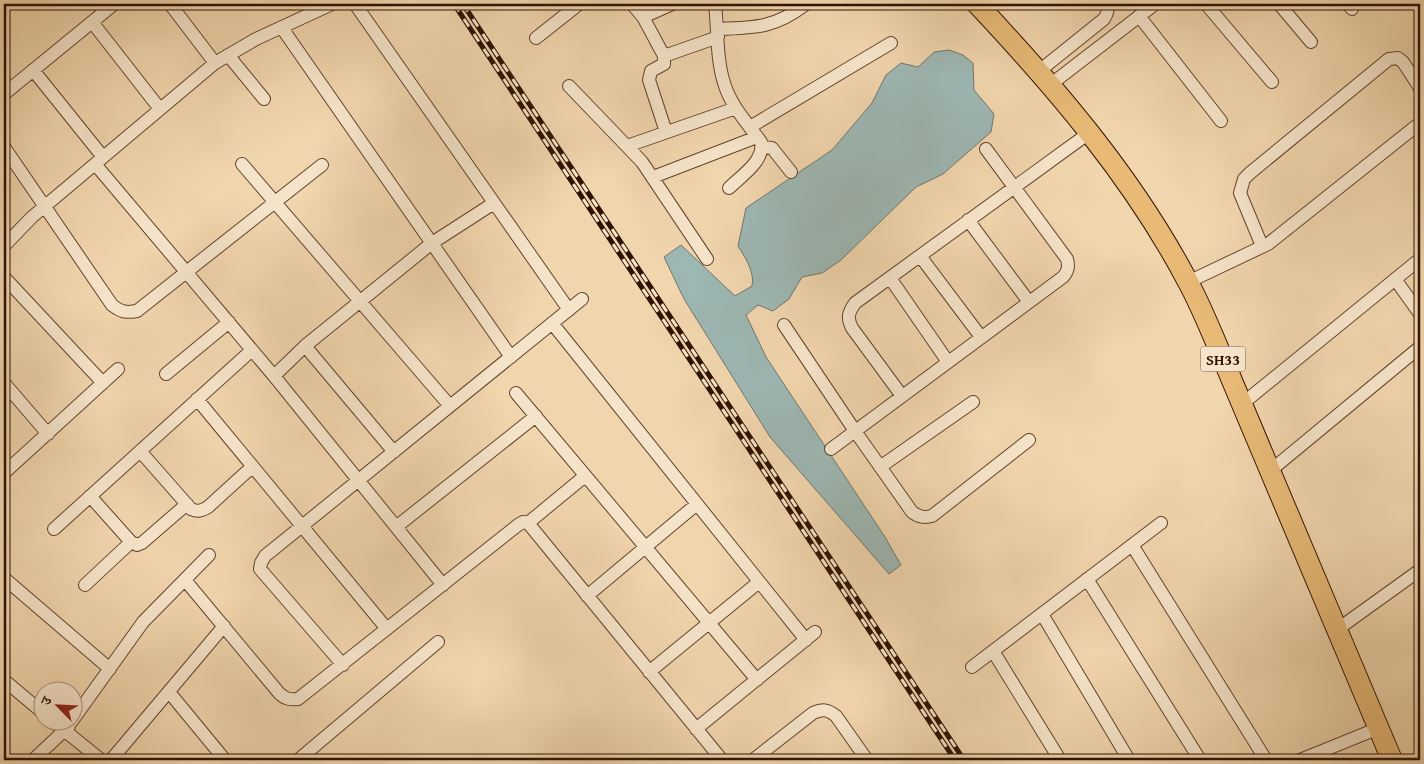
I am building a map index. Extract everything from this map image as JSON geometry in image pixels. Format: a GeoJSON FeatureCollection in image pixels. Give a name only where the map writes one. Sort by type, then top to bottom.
{"type":"FeatureCollection","features":[{"type":"Feature","properties":{"kind":"main road","name":"SH33"},"geometry":{"type":"LineString","coordinates":[[977,4],[1044,78],[1113,164],[1149,216],[1188,282],[1242,404],[1392,760]]}},
{"type":"Feature","properties":{"kind":"street"},"geometry":{"type":"LineString","coordinates":[[4,94],[114,4]]}},
{"type":"Feature","properties":{"kind":"street"},"geometry":{"type":"LineString","coordinates":[[170,4],[215,63]]}},
{"type":"Feature","properties":{"kind":"street"},"geometry":{"type":"LineString","coordinates":[[4,246],[32,217],[215,63],[256,39],[332,4]]}},
{"type":"Feature","properties":{"kind":"street"},"geometry":{"type":"LineString","coordinates":[[355,4],[569,310]]}},
{"type":"Feature","properties":{"kind":"street"},"geometry":{"type":"LineString","coordinates":[[536,38],[580,4]]}},
{"type":"Feature","properties":{"kind":"street"},"geometry":{"type":"LineString","coordinates":[[632,4],[643,17],[664,56],[664,64],[652,71],[649,80],[666,132]]}},
{"type":"Feature","properties":{"kind":"street"},"geometry":{"type":"LineString","coordinates":[[643,17],[672,4]]}},
{"type":"Feature","properties":{"kind":"street"},"geometry":{"type":"LineString","coordinates":[[715,4],[720,67],[725,87],[736,108],[756,137],[761,152],[756,161],[728,188]]}},
{"type":"Feature","properties":{"kind":"street"},"geometry":{"type":"LineString","coordinates":[[664,56],[718,33],[764,26],[794,13],[806,4]]}},
{"type":"Feature","properties":{"kind":"street"},"geometry":{"type":"LineString","coordinates":[[1044,78],[1104,19],[1108,7],[1106,4]]}},
{"type":"Feature","properties":{"kind":"street"},"geometry":{"type":"LineString","coordinates":[[1044,78],[1155,4]]}},
{"type":"Feature","properties":{"kind":"street"},"geometry":{"type":"LineString","coordinates":[[1206,4],[1272,82]]}},
{"type":"Feature","properties":{"kind":"street"},"geometry":{"type":"LineString","coordinates":[[1279,4],[1311,42]]}},
{"type":"Feature","properties":{"kind":"street"},"geometry":{"type":"LineString","coordinates":[[1139,16],[1221,121]]}},
{"type":"Feature","properties":{"kind":"street"},"geometry":{"type":"LineString","coordinates":[[92,22],[160,109]]}},
{"type":"Feature","properties":{"kind":"street"},"geometry":{"type":"LineString","coordinates":[[282,28],[511,357]]}},
{"type":"Feature","properties":{"kind":"street"},"geometry":{"type":"LineString","coordinates":[[652,177],[756,137],[891,43]]}},
{"type":"Feature","properties":{"kind":"street"},"geometry":{"type":"LineString","coordinates":[[228,55],[264,99]]}},
{"type":"Feature","properties":{"kind":"street"},"geometry":{"type":"LineString","coordinates":[[1262,246],[1240,193],[1244,179],[1389,59],[1398,58],[1403,62],[1420,88]]}},
{"type":"Feature","properties":{"kind":"street"},"geometry":{"type":"LineString","coordinates":[[33,70],[99,160],[187,272],[274,376],[443,585]]}},
{"type":"Feature","properties":{"kind":"street"},"geometry":{"type":"LineString","coordinates":[[569,86],[642,162],[707,259]]}},
{"type":"Feature","properties":{"kind":"street"},"geometry":{"type":"LineString","coordinates":[[627,146],[736,108]]}},
{"type":"Feature","properties":{"kind":"street"},"geometry":{"type":"LineString","coordinates":[[1188,282],[1262,246],[1420,123]]}},
{"type":"Feature","properties":{"kind":"street"},"geometry":{"type":"LineString","coordinates":[[902,396],[848,320],[848,312],[854,304],[1088,133]]}},
{"type":"Feature","properties":{"kind":"street"},"geometry":{"type":"LineString","coordinates":[[756,137],[772,148],[792,172]]}},
{"type":"Feature","properties":{"kind":"street"},"geometry":{"type":"LineString","coordinates":[[4,147],[112,305],[120,311],[127,313],[137,311],[322,165]]}},
{"type":"Feature","properties":{"kind":"street"},"geometry":{"type":"LineString","coordinates":[[831,449],[1063,277],[1067,272],[1069,266],[1067,259],[986,149]]}},
{"type":"Feature","properties":{"kind":"street"},"geometry":{"type":"LineString","coordinates":[[242,164],[450,406]]}},
{"type":"Feature","properties":{"kind":"street"},"geometry":{"type":"LineString","coordinates":[[274,376],[305,346],[432,243],[494,203]]}},
{"type":"Feature","properties":{"kind":"street"},"geometry":{"type":"LineString","coordinates":[[968,220],[1029,302]]}},
{"type":"Feature","properties":{"kind":"street"},"geometry":{"type":"LineString","coordinates":[[920,256],[982,337]]}},
{"type":"Feature","properties":{"kind":"street"},"geometry":{"type":"LineString","coordinates":[[1242,404],[1420,259]]}},
{"type":"Feature","properties":{"kind":"street"},"geometry":{"type":"LineString","coordinates":[[4,277],[102,383]]}},
{"type":"Feature","properties":{"kind":"street"},"geometry":{"type":"LineString","coordinates":[[890,278],[948,362]]}},
{"type":"Feature","properties":{"kind":"street"},"geometry":{"type":"LineString","coordinates":[[1395,279],[1420,314]]}},
{"type":"Feature","properties":{"kind":"street"},"geometry":{"type":"LineString","coordinates":[[343,665],[260,569],[265,556],[582,299]]}},
{"type":"Feature","properties":{"kind":"street"},"geometry":{"type":"LineString","coordinates":[[166,374],[228,322]]}},
{"type":"Feature","properties":{"kind":"street"},"geometry":{"type":"LineString","coordinates":[[552,323],[759,582],[810,636],[696,729]]}},
{"type":"Feature","properties":{"kind":"street"},"geometry":{"type":"LineString","coordinates":[[784,325],[880,467],[912,512],[918,516],[926,518],[932,516],[1029,440]]}},
{"type":"Feature","properties":{"kind":"street"},"geometry":{"type":"LineString","coordinates":[[305,346],[394,452]]}},
{"type":"Feature","properties":{"kind":"street"},"geometry":{"type":"LineString","coordinates":[[1270,471],[1420,347]]}},
{"type":"Feature","properties":{"kind":"street"},"geometry":{"type":"LineString","coordinates":[[54,529],[252,350]]}},
{"type":"Feature","properties":{"kind":"street"},"geometry":{"type":"LineString","coordinates":[[4,473],[118,369]]}},
{"type":"Feature","properties":{"kind":"street"},"geometry":{"type":"LineString","coordinates":[[4,384],[48,434]]}},
{"type":"Feature","properties":{"kind":"street"},"geometry":{"type":"LineString","coordinates":[[516,393],[757,680]]}},
{"type":"Feature","properties":{"kind":"street"},"geometry":{"type":"LineString","coordinates":[[197,399],[387,630]]}},
{"type":"Feature","properties":{"kind":"street"},"geometry":{"type":"LineString","coordinates":[[880,467],[973,402]]}},
{"type":"Feature","properties":{"kind":"street"},"geometry":{"type":"LineString","coordinates":[[396,527],[536,416]]}},
{"type":"Feature","properties":{"kind":"street"},"geometry":{"type":"LineString","coordinates":[[140,451],[187,504],[196,511],[202,510],[252,467]]}},
{"type":"Feature","properties":{"kind":"street"},"geometry":{"type":"LineString","coordinates":[[185,580],[279,693],[284,698],[298,699],[518,525],[523,522],[528,523],[585,476]]}},
{"type":"Feature","properties":{"kind":"street"},"geometry":{"type":"LineString","coordinates":[[90,496],[131,542],[137,545],[142,543],[187,504]]}},
{"type":"Feature","properties":{"kind":"street"},"geometry":{"type":"LineString","coordinates":[[587,596],[696,504]]}},
{"type":"Feature","properties":{"kind":"street"},"geometry":{"type":"LineString","coordinates":[[528,523],[722,760]]}},
{"type":"Feature","properties":{"kind":"street"},"geometry":{"type":"LineString","coordinates":[[972,667],[1161,523]]}},
{"type":"Feature","properties":{"kind":"street"},"geometry":{"type":"LineString","coordinates":[[85,585],[131,542]]}},
{"type":"Feature","properties":{"kind":"street"},"geometry":{"type":"LineString","coordinates":[[1132,545],[1266,760]]}},
{"type":"Feature","properties":{"kind":"street"},"geometry":{"type":"LineString","coordinates":[[82,708],[143,622],[209,555]]}},
{"type":"Feature","properties":{"kind":"street"},"geometry":{"type":"LineString","coordinates":[[1338,629],[1420,570]]}},
{"type":"Feature","properties":{"kind":"street"},"geometry":{"type":"LineString","coordinates":[[4,578],[110,668]]}},
{"type":"Feature","properties":{"kind":"street"},"geometry":{"type":"LineString","coordinates":[[1087,580],[1200,760]]}},
{"type":"Feature","properties":{"kind":"street"},"geometry":{"type":"LineString","coordinates":[[649,672],[759,582]]}},
{"type":"Feature","properties":{"kind":"street"},"geometry":{"type":"LineString","coordinates":[[1042,614],[1129,760]]}},
{"type":"Feature","properties":{"kind":"street"},"geometry":{"type":"LineString","coordinates":[[111,760],[224,626]]}},
{"type":"Feature","properties":{"kind":"street"},"geometry":{"type":"LineString","coordinates":[[298,760],[438,642]]}},
{"type":"Feature","properties":{"kind":"street"},"geometry":{"type":"LineString","coordinates":[[993,651],[1060,760]]}},
{"type":"Feature","properties":{"kind":"street"},"geometry":{"type":"LineString","coordinates":[[4,680],[32,704]]}},
{"type":"Feature","properties":{"kind":"street"},"geometry":{"type":"LineString","coordinates":[[169,692],[225,760]]}},
{"type":"Feature","properties":{"kind":"street"},"geometry":{"type":"LineString","coordinates":[[753,760],[813,713],[823,709],[830,711],[836,716],[867,760]]}},
{"type":"Feature","properties":{"kind":"street"},"geometry":{"type":"LineString","coordinates":[[1300,760],[1379,728]]}},
{"type":"Feature","properties":{"kind":"street"},"geometry":{"type":"LineString","coordinates":[[33,760],[63,732]]}},
{"type":"Feature","properties":{"kind":"street"},"geometry":{"type":"LineString","coordinates":[[76,732],[100,760]]}},
{"type":"Feature","properties":{"kind":"water"},"geometry":{"type":"Polygon","coordinates":[[[949,50],[963,55],[973,63],[974,90],[994,114],[991,132],[943,174],[916,187],[841,260],[822,273],[802,277],[789,299],[773,311],[758,305],[746,315],[766,357],[885,537],[901,565],[889,574],[770,437],[684,299],[664,257],[681,245],[735,296],[752,286],[751,270],[738,246],[746,208],[832,150],[872,103],[886,75],[901,63],[918,67],[934,52],[949,50]]]}},
{"type":"Feature","properties":{"kind":"railway"},"geometry":{"type":"LineString","coordinates":[[454,4],[955,760]]}},
{"type":"Feature","properties":{"kind":"railway"},"geometry":{"type":"LineString","coordinates":[[463,4],[964,760]]}}]}
